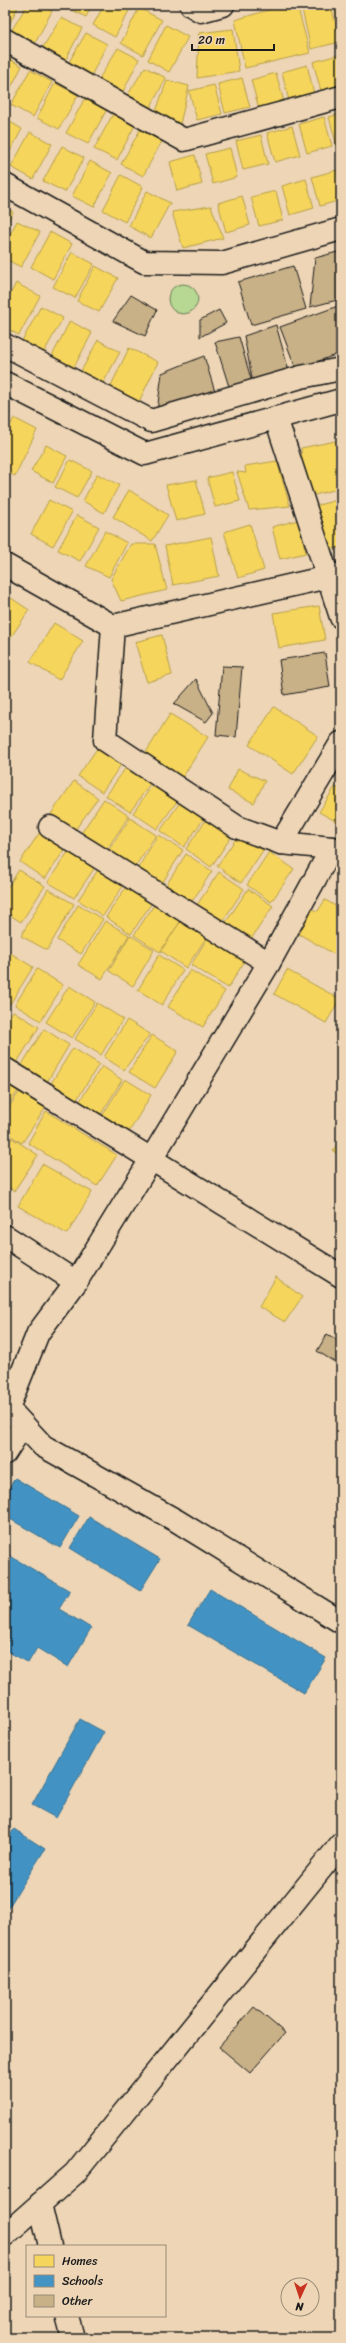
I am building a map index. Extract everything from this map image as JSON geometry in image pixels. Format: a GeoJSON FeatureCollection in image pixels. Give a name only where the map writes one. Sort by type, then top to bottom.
{"type":"FeatureCollection","features":[{"type":"Feature","properties":{"kind":"street"},"geometry":{"type":"LineString","coordinates":[[191,5],[201,11],[223,5]]}},
{"type":"Feature","properties":{"kind":"street"},"geometry":{"type":"LineString","coordinates":[[5,40],[184,140],[341,97]]}},
{"type":"Feature","properties":{"kind":"street"},"geometry":{"type":"LineString","coordinates":[[5,185],[144,262],[222,263],[341,229]]}},
{"type":"Feature","properties":{"kind":"street"},"geometry":{"type":"LineString","coordinates":[[5,345],[151,421],[341,369]]}},
{"type":"Feature","properties":{"kind":"street"},"geometry":{"type":"LineString","coordinates":[[311,376],[320,406]]}},
{"type":"Feature","properties":{"kind":"street"},"geometry":{"type":"LineString","coordinates":[[5,383],[146,454],[341,400]]}},
{"type":"Feature","properties":{"kind":"street"},"geometry":{"type":"LineString","coordinates":[[276,418],[334,576],[341,617]]}},
{"type":"Feature","properties":{"kind":"street"},"geometry":{"type":"LineString","coordinates":[[5,565],[113,626],[334,576]]}},
{"type":"Feature","properties":{"kind":"street"},"geometry":{"type":"LineString","coordinates":[[113,626],[105,740],[237,827],[281,842],[337,850],[76,1282],[38,1333],[8,1408],[43,1446],[177,1521],[341,1622]]}},
{"type":"Feature","properties":{"kind":"street"},"geometry":{"type":"LineString","coordinates":[[281,842],[341,743]]}},
{"type":"Feature","properties":{"kind":"street"},"geometry":{"type":"LineString","coordinates":[[50,827],[269,963]]}},
{"type":"Feature","properties":{"kind":"street"},"geometry":{"type":"LineString","coordinates":[[5,1069],[152,1158],[341,1276]]}},
{"type":"Feature","properties":{"kind":"street"},"geometry":{"type":"LineString","coordinates":[[5,1236],[76,1282]]}},
{"type":"Feature","properties":{"kind":"street"},"geometry":{"type":"LineString","coordinates":[[5,1453],[24,1425]]}},
{"type":"Feature","properties":{"kind":"street"},"geometry":{"type":"LineString","coordinates":[[5,2235],[75,2173],[341,1844]]}},
{"type":"Feature","properties":{"kind":"street"},"geometry":{"type":"LineString","coordinates":[[40,2204],[50,2245]]}},
{"type":"Feature","properties":{"kind":"street"},"geometry":{"type":"LineString","coordinates":[[67,2317],[72,2338]]}},
{"type":"Feature","properties":{"kind":"green space"},"geometry":{"type":"Polygon","coordinates":[[[183,284],[194,288],[198,299],[194,310],[183,314],[172,310],[168,299],[172,288],[183,284]]]}},
{"type":"Feature","properties":{"kind":"building: Homes"},"geometry":{"type":"Polygon","coordinates":[[[5,5],[19,5],[7,28],[5,27],[5,5]]]}},
{"type":"Feature","properties":{"kind":"building: Homes"},"geometry":{"type":"Polygon","coordinates":[[[27,5],[41,5],[52,11],[34,45],[10,33],[27,5]]]}},
{"type":"Feature","properties":{"kind":"building: Homes"},"geometry":{"type":"Polygon","coordinates":[[[62,5],[92,5],[86,17],[62,5]]]}},
{"type":"Feature","properties":{"kind":"building: Homes"},"geometry":{"type":"Polygon","coordinates":[[[104,5],[132,5],[115,37],[93,25],[104,5]]]}},
{"type":"Feature","properties":{"kind":"building: Homes"},"geometry":{"type":"Polygon","coordinates":[[[285,5],[297,5],[310,53],[245,68],[235,20],[285,5]]]}},
{"type":"Feature","properties":{"kind":"building: Homes"},"geometry":{"type":"Polygon","coordinates":[[[301,5],[331,5],[340,42],[311,49],[301,5]]]}},
{"type":"Feature","properties":{"kind":"building: Homes"},"geometry":{"type":"Polygon","coordinates":[[[334,5],[341,5],[341,34],[334,5]]]}},
{"type":"Feature","properties":{"kind":"building: Homes"},"geometry":{"type":"Polygon","coordinates":[[[139,8],[162,20],[143,55],[121,43],[139,8]]]}},
{"type":"Feature","properties":{"kind":"building: Homes"},"geometry":{"type":"Polygon","coordinates":[[[61,18],[82,28],[64,63],[40,52],[61,18]]]}},
{"type":"Feature","properties":{"kind":"building: Homes"},"geometry":{"type":"Polygon","coordinates":[[[166,25],[188,37],[169,72],[148,60],[166,25]]]}},
{"type":"Feature","properties":{"kind":"building: Homes"},"geometry":{"type":"Polygon","coordinates":[[[233,29],[239,71],[197,78],[199,33],[233,29]]]}},
{"type":"Feature","properties":{"kind":"building: Homes"},"geometry":{"type":"Polygon","coordinates":[[[86,33],[107,44],[90,78],[66,67],[86,33]]]}},
{"type":"Feature","properties":{"kind":"building: Homes"},"geometry":{"type":"Polygon","coordinates":[[[118,48],[139,59],[122,94],[97,82],[118,48]]]}},
{"type":"Feature","properties":{"kind":"building: Homes"},"geometry":{"type":"Polygon","coordinates":[[[338,55],[341,66],[341,86],[321,91],[313,62],[338,55]]]}},
{"type":"Feature","properties":{"kind":"building: Homes"},"geometry":{"type":"Polygon","coordinates":[[[5,57],[22,66],[5,99],[5,57]]]}},
{"type":"Feature","properties":{"kind":"building: Homes"},"geometry":{"type":"Polygon","coordinates":[[[307,65],[314,94],[289,101],[282,72],[307,65]]]}},
{"type":"Feature","properties":{"kind":"building: Homes"},"geometry":{"type":"Polygon","coordinates":[[[145,67],[166,78],[148,112],[124,101],[145,67]]]}},
{"type":"Feature","properties":{"kind":"building: Homes"},"geometry":{"type":"Polygon","coordinates":[[[30,70],[52,82],[33,117],[11,105],[30,70]]]}},
{"type":"Feature","properties":{"kind":"building: Homes"},"geometry":{"type":"Polygon","coordinates":[[[276,73],[284,102],[259,109],[251,80],[276,73]]]}},
{"type":"Feature","properties":{"kind":"building: Homes"},"geometry":{"type":"Polygon","coordinates":[[[242,78],[250,107],[225,113],[218,84],[242,78]]]}},
{"type":"Feature","properties":{"kind":"building: Homes"},"geometry":{"type":"Polygon","coordinates":[[[167,80],[189,86],[180,124],[154,117],[167,80]]]}},
{"type":"Feature","properties":{"kind":"building: Homes"},"geometry":{"type":"Polygon","coordinates":[[[55,83],[78,95],[59,129],[37,118],[55,83]]]}},
{"type":"Feature","properties":{"kind":"building: Homes"},"geometry":{"type":"Polygon","coordinates":[[[214,85],[222,114],[197,120],[189,91],[214,85]]]}},
{"type":"Feature","properties":{"kind":"building: Homes"},"geometry":{"type":"Polygon","coordinates":[[[85,98],[107,109],[88,144],[66,133],[85,98]]]}},
{"type":"Feature","properties":{"kind":"building: Homes"},"geometry":{"type":"Polygon","coordinates":[[[113,114],[135,125],[117,160],[94,149],[113,114]]]}},
{"type":"Feature","properties":{"kind":"building: Homes"},"geometry":{"type":"Polygon","coordinates":[[[341,114],[341,145],[337,146],[329,117],[341,114]]]}},
{"type":"Feature","properties":{"kind":"building: Homes"},"geometry":{"type":"Polygon","coordinates":[[[324,117],[332,146],[307,153],[299,124],[324,117]]]}},
{"type":"Feature","properties":{"kind":"building: Homes"},"geometry":{"type":"Polygon","coordinates":[[[5,119],[22,129],[5,161],[5,119]]]}},
{"type":"Feature","properties":{"kind":"building: Homes"},"geometry":{"type":"Polygon","coordinates":[[[292,126],[300,155],[275,162],[267,133],[292,126]]]}},
{"type":"Feature","properties":{"kind":"building: Homes"},"geometry":{"type":"Polygon","coordinates":[[[140,130],[162,141],[143,176],[121,164],[140,130]]]}},
{"type":"Feature","properties":{"kind":"building: Homes"},"geometry":{"type":"Polygon","coordinates":[[[30,132],[52,144],[33,179],[11,167],[30,132]]]}},
{"type":"Feature","properties":{"kind":"building: Homes"},"geometry":{"type":"Polygon","coordinates":[[[261,135],[268,164],[243,170],[236,141],[261,135]]]}},
{"type":"Feature","properties":{"kind":"building: Homes"},"geometry":{"type":"Polygon","coordinates":[[[62,146],[84,158],[65,192],[43,181],[62,146]]]}},
{"type":"Feature","properties":{"kind":"building: Homes"},"geometry":{"type":"Polygon","coordinates":[[[230,148],[237,177],[213,184],[205,154],[230,148]]]}},
{"type":"Feature","properties":{"kind":"building: Homes"},"geometry":{"type":"Polygon","coordinates":[[[195,155],[202,184],[177,191],[170,162],[195,155]]]}},
{"type":"Feature","properties":{"kind":"building: Homes"},"geometry":{"type":"Polygon","coordinates":[[[90,161],[112,173],[94,207],[72,196],[90,161]]]}},
{"type":"Feature","properties":{"kind":"building: Homes"},"geometry":{"type":"Polygon","coordinates":[[[337,170],[341,185],[341,200],[320,206],[312,177],[337,170]]]}},
{"type":"Feature","properties":{"kind":"building: Homes"},"geometry":{"type":"Polygon","coordinates":[[[121,175],[143,187],[125,222],[103,210],[121,175]]]}},
{"type":"Feature","properties":{"kind":"building: Homes"},"geometry":{"type":"Polygon","coordinates":[[[306,179],[314,208],[290,215],[282,186],[306,179]]]}},
{"type":"Feature","properties":{"kind":"building: Homes"},"geometry":{"type":"Polygon","coordinates":[[[147,191],[170,203],[151,238],[129,226],[147,191]]]}},
{"type":"Feature","properties":{"kind":"building: Homes"},"geometry":{"type":"Polygon","coordinates":[[[276,191],[283,220],[259,226],[251,197],[276,191]]]}},
{"type":"Feature","properties":{"kind":"building: Homes"},"geometry":{"type":"Polygon","coordinates":[[[242,196],[250,225],[226,232],[218,203],[242,196]]]}},
{"type":"Feature","properties":{"kind":"building: Homes"},"geometry":{"type":"Polygon","coordinates":[[[211,206],[223,238],[183,248],[172,212],[211,206]]]}},
{"type":"Feature","properties":{"kind":"building: Homes"},"geometry":{"type":"Polygon","coordinates":[[[5,208],[13,212],[5,227],[5,208]]]}},
{"type":"Feature","properties":{"kind":"building: Homes"},"geometry":{"type":"Polygon","coordinates":[[[17,221],[40,232],[21,267],[5,259],[5,244],[17,221]]]}},
{"type":"Feature","properties":{"kind":"building: Homes"},"geometry":{"type":"Polygon","coordinates":[[[50,232],[72,244],[53,279],[31,267],[50,232]]]}},
{"type":"Feature","properties":{"kind":"building: Homes"},"geometry":{"type":"Polygon","coordinates":[[[72,252],[94,264],[75,298],[53,287],[72,252]]]}},
{"type":"Feature","properties":{"kind":"building: Homes"},"geometry":{"type":"Polygon","coordinates":[[[95,266],[118,278],[99,312],[77,301],[95,266]]]}},
{"type":"Feature","properties":{"kind":"building: Homes"},"geometry":{"type":"Polygon","coordinates":[[[16,283],[40,296],[19,335],[5,328],[5,304],[16,283]]]}},
{"type":"Feature","properties":{"kind":"building: Homes"},"geometry":{"type":"Polygon","coordinates":[[[41,306],[63,318],[44,352],[22,341],[41,306]]]}},
{"type":"Feature","properties":{"kind":"building: Homes"},"geometry":{"type":"Polygon","coordinates":[[[70,321],[92,333],[74,367],[52,356],[70,321]]]}},
{"type":"Feature","properties":{"kind":"building: Homes"},"geometry":{"type":"Polygon","coordinates":[[[98,340],[120,352],[101,387],[79,375],[98,340]]]}},
{"type":"Feature","properties":{"kind":"building: Homes"},"geometry":{"type":"Polygon","coordinates":[[[129,348],[158,362],[135,410],[106,396],[129,348]]]}},
{"type":"Feature","properties":{"kind":"building: Homes"},"geometry":{"type":"Polygon","coordinates":[[[14,418],[37,430],[15,476],[5,471],[5,436],[14,418]]]}},
{"type":"Feature","properties":{"kind":"building: Homes"},"geometry":{"type":"Polygon","coordinates":[[[341,440],[341,488],[303,498],[301,448],[341,440]]]}},
{"type":"Feature","properties":{"kind":"building: Homes"},"geometry":{"type":"Polygon","coordinates":[[[46,445],[67,456],[53,483],[31,471],[46,445]]]}},
{"type":"Feature","properties":{"kind":"building: Homes"},"geometry":{"type":"Polygon","coordinates":[[[70,460],[92,471],[77,498],[55,487],[70,460]]]}},
{"type":"Feature","properties":{"kind":"building: Homes"},"geometry":{"type":"Polygon","coordinates":[[[277,461],[290,506],[249,510],[237,472],[246,473],[245,466],[277,461]]]}},
{"type":"Feature","properties":{"kind":"building: Homes"},"geometry":{"type":"Polygon","coordinates":[[[232,472],[240,501],[215,507],[207,478],[232,472]]]}},
{"type":"Feature","properties":{"kind":"building: Homes"},"geometry":{"type":"Polygon","coordinates":[[[97,474],[119,485],[104,513],[83,501],[97,474]]]}},
{"type":"Feature","properties":{"kind":"building: Homes"},"geometry":{"type":"Polygon","coordinates":[[[196,480],[205,514],[176,521],[166,485],[196,480]]]}},
{"type":"Feature","properties":{"kind":"building: Homes"},"geometry":{"type":"Polygon","coordinates":[[[129,490],[168,515],[152,541],[113,517],[129,490]]]}},
{"type":"Feature","properties":{"kind":"building: Homes"},"geometry":{"type":"Polygon","coordinates":[[[341,499],[341,547],[323,551],[311,507],[341,499]]]}},
{"type":"Feature","properties":{"kind":"building: Homes"},"geometry":{"type":"Polygon","coordinates":[[[49,500],[72,512],[53,546],[31,534],[49,500]]]}},
{"type":"Feature","properties":{"kind":"building: Homes"},"geometry":{"type":"Polygon","coordinates":[[[77,515],[99,527],[80,561],[58,550],[77,515]]]}},
{"type":"Feature","properties":{"kind":"building: Homes"},"geometry":{"type":"Polygon","coordinates":[[[298,520],[306,553],[280,559],[272,527],[298,520]]]}},
{"type":"Feature","properties":{"kind":"building: Homes"},"geometry":{"type":"Polygon","coordinates":[[[250,524],[264,570],[238,578],[224,532],[250,524]]]}},
{"type":"Feature","properties":{"kind":"building: Homes"},"geometry":{"type":"Polygon","coordinates":[[[105,531],[127,543],[109,577],[86,566],[105,531]]]}},
{"type":"Feature","properties":{"kind":"building: Homes"},"geometry":{"type":"Polygon","coordinates":[[[211,537],[219,576],[173,585],[165,546],[211,537]]]}},
{"type":"Feature","properties":{"kind":"building: Homes"},"geometry":{"type":"Polygon","coordinates":[[[131,544],[155,544],[167,590],[121,601],[111,579],[131,544]]]}},
{"type":"Feature","properties":{"kind":"building: Homes"},"geometry":{"type":"Polygon","coordinates":[[[5,594],[29,610],[5,646],[5,594]]]}},
{"type":"Feature","properties":{"kind":"building: Homes"},"geometry":{"type":"Polygon","coordinates":[[[319,606],[325,640],[279,648],[273,613],[319,606]]]}},
{"type":"Feature","properties":{"kind":"building: Homes"},"geometry":{"type":"Polygon","coordinates":[[[54,623],[83,641],[59,680],[30,662],[54,623]]]}},
{"type":"Feature","properties":{"kind":"building: Homes"},"geometry":{"type":"Polygon","coordinates":[[[162,635],[172,675],[147,682],[135,642],[162,635]]]}},
{"type":"Feature","properties":{"kind":"building: Homes"},"geometry":{"type":"Polygon","coordinates":[[[274,707],[318,736],[293,774],[249,745],[274,707]]]}},
{"type":"Feature","properties":{"kind":"building: Homes"},"geometry":{"type":"Polygon","coordinates":[[[170,714],[208,737],[182,778],[145,754],[170,714]]]}},
{"type":"Feature","properties":{"kind":"building: Homes"},"geometry":{"type":"Polygon","coordinates":[[[101,743],[125,759],[102,792],[78,776],[101,743]]]}},
{"type":"Feature","properties":{"kind":"building: Homes"},"geometry":{"type":"Polygon","coordinates":[[[129,763],[153,780],[130,812],[106,796],[129,763]]]}},
{"type":"Feature","properties":{"kind":"building: Homes"},"geometry":{"type":"Polygon","coordinates":[[[238,769],[265,781],[254,803],[228,790],[238,769]]]}},
{"type":"Feature","properties":{"kind":"building: Homes"},"geometry":{"type":"Polygon","coordinates":[[[156,780],[181,796],[157,829],[133,813],[156,780]]]}},
{"type":"Feature","properties":{"kind":"building: Homes"},"geometry":{"type":"Polygon","coordinates":[[[74,781],[98,798],[75,830],[51,814],[74,781]]]}},
{"type":"Feature","properties":{"kind":"building: Homes"},"geometry":{"type":"Polygon","coordinates":[[[335,787],[341,790],[341,824],[319,812],[335,787]]]}},
{"type":"Feature","properties":{"kind":"building: Homes"},"geometry":{"type":"Polygon","coordinates":[[[183,798],[207,814],[184,847],[160,831],[183,798]]]}},
{"type":"Feature","properties":{"kind":"building: Homes"},"geometry":{"type":"Polygon","coordinates":[[[104,799],[129,816],[105,852],[80,835],[104,799]]]}},
{"type":"Feature","properties":{"kind":"building: Homes"},"geometry":{"type":"Polygon","coordinates":[[[210,814],[235,831],[211,867],[186,849],[210,814]]]}},
{"type":"Feature","properties":{"kind":"building: Homes"},"geometry":{"type":"Polygon","coordinates":[[[130,818],[156,835],[132,871],[106,854],[130,818]]]}},
{"type":"Feature","properties":{"kind":"building: Homes"},"geometry":{"type":"Polygon","coordinates":[[[44,826],[69,843],[45,879],[20,862],[44,826]]]}},
{"type":"Feature","properties":{"kind":"building: Homes"},"geometry":{"type":"Polygon","coordinates":[[[240,833],[264,849],[241,883],[217,866],[240,833]]]}},
{"type":"Feature","properties":{"kind":"building: Homes"},"geometry":{"type":"Polygon","coordinates":[[[158,835],[183,850],[159,888],[135,873],[158,835]]]}},
{"type":"Feature","properties":{"kind":"building: Homes"},"geometry":{"type":"Polygon","coordinates":[[[72,846],[98,863],[74,898],[48,882],[72,846]]]}},
{"type":"Feature","properties":{"kind":"building: Homes"},"geometry":{"type":"Polygon","coordinates":[[[269,852],[294,869],[271,902],[247,885],[269,852]]]}},
{"type":"Feature","properties":{"kind":"building: Homes"},"geometry":{"type":"Polygon","coordinates":[[[186,854],[212,871],[189,906],[163,890],[186,854]]]}},
{"type":"Feature","properties":{"kind":"building: Homes"},"geometry":{"type":"Polygon","coordinates":[[[102,864],[127,880],[103,916],[78,900],[102,864]]]}},
{"type":"Feature","properties":{"kind":"building: Homes"},"geometry":{"type":"Polygon","coordinates":[[[19,870],[45,886],[21,922],[5,912],[5,891],[19,870]]]}},
{"type":"Feature","properties":{"kind":"building: Homes"},"geometry":{"type":"Polygon","coordinates":[[[219,872],[244,889],[220,925],[195,908],[219,872]]]}},
{"type":"Feature","properties":{"kind":"building: Homes"},"geometry":{"type":"Polygon","coordinates":[[[130,881],[155,898],[131,934],[106,917],[130,881]]]}},
{"type":"Feature","properties":{"kind":"building: Homes"},"geometry":{"type":"Polygon","coordinates":[[[48,889],[74,904],[47,950],[21,936],[48,889]]]}},
{"type":"Feature","properties":{"kind":"building: Homes"},"geometry":{"type":"Polygon","coordinates":[[[248,889],[273,906],[249,942],[224,925],[248,889]]]}},
{"type":"Feature","properties":{"kind":"building: Homes"},"geometry":{"type":"Polygon","coordinates":[[[158,899],[184,916],[160,952],[134,935],[158,899]]]}},
{"type":"Feature","properties":{"kind":"building: Homes"},"geometry":{"type":"Polygon","coordinates":[[[325,900],[341,909],[341,958],[299,934],[306,908],[318,911],[325,900]]]}},
{"type":"Feature","properties":{"kind":"building: Homes"},"geometry":{"type":"Polygon","coordinates":[[[78,905],[103,919],[81,954],[57,940],[78,905]]]}},
{"type":"Feature","properties":{"kind":"building: Homes"},"geometry":{"type":"Polygon","coordinates":[[[184,916],[210,932],[186,968],[161,951],[184,916]]]}},
{"type":"Feature","properties":{"kind":"building: Homes"},"geometry":{"type":"Polygon","coordinates":[[[105,921],[129,935],[102,979],[78,965],[105,921]]]}},
{"type":"Feature","properties":{"kind":"building: Homes"},"geometry":{"type":"Polygon","coordinates":[[[211,932],[249,954],[228,988],[191,965],[211,932]]]}},
{"type":"Feature","properties":{"kind":"building: Homes"},"geometry":{"type":"Polygon","coordinates":[[[130,935],[154,950],[133,986],[109,971],[130,935]]]}},
{"type":"Feature","properties":{"kind":"building: Homes"},"geometry":{"type":"Polygon","coordinates":[[[7,951],[33,967],[10,1004],[5,1001],[5,954],[7,951]]]}},
{"type":"Feature","properties":{"kind":"building: Homes"},"geometry":{"type":"Polygon","coordinates":[[[159,955],[183,970],[162,1005],[138,990],[159,955]]]}},
{"type":"Feature","properties":{"kind":"building: Homes"},"geometry":{"type":"Polygon","coordinates":[[[37,969],[63,985],[41,1021],[15,1005],[37,969]]]}},
{"type":"Feature","properties":{"kind":"building: Homes"},"geometry":{"type":"Polygon","coordinates":[[[190,970],[225,991],[203,1027],[168,1007],[190,970]]]}},
{"type":"Feature","properties":{"kind":"building: Homes"},"geometry":{"type":"Polygon","coordinates":[[[287,970],[340,999],[326,1023],[274,994],[287,970]]]}},
{"type":"Feature","properties":{"kind":"building: Homes"},"geometry":{"type":"Polygon","coordinates":[[[69,986],[95,1002],[72,1038],[46,1022],[69,986]]]}},
{"type":"Feature","properties":{"kind":"building: Homes"},"geometry":{"type":"Polygon","coordinates":[[[97,1003],[123,1019],[101,1055],[75,1039],[97,1003]]]}},
{"type":"Feature","properties":{"kind":"building: Homes"},"geometry":{"type":"Polygon","coordinates":[[[13,1011],[39,1027],[16,1064],[5,1057],[5,1023],[13,1011]]]}},
{"type":"Feature","properties":{"kind":"building: Homes"},"geometry":{"type":"Polygon","coordinates":[[[127,1020],[150,1034],[124,1070],[104,1057],[127,1020]]]}},
{"type":"Feature","properties":{"kind":"building: Homes"},"geometry":{"type":"Polygon","coordinates":[[[44,1029],[69,1045],[47,1082],[21,1066],[44,1029]]]}},
{"type":"Feature","properties":{"kind":"building: Homes"},"geometry":{"type":"Polygon","coordinates":[[[152,1035],[178,1051],[155,1088],[129,1072],[152,1035]]]}},
{"type":"Feature","properties":{"kind":"building: Homes"},"geometry":{"type":"Polygon","coordinates":[[[73,1048],[99,1064],[76,1101],[50,1085],[73,1048]]]}},
{"type":"Feature","properties":{"kind":"building: Homes"},"geometry":{"type":"Polygon","coordinates":[[[102,1066],[122,1080],[101,1114],[79,1102],[102,1066]]]}},
{"type":"Feature","properties":{"kind":"building: Homes"},"geometry":{"type":"Polygon","coordinates":[[[5,1079],[20,1088],[5,1110],[5,1079]]]}},
{"type":"Feature","properties":{"kind":"building: Homes"},"geometry":{"type":"Polygon","coordinates":[[[125,1079],[151,1095],[129,1132],[102,1116],[125,1079]]]}},
{"type":"Feature","properties":{"kind":"building: Homes"},"geometry":{"type":"Polygon","coordinates":[[[20,1091],[46,1107],[22,1143],[5,1132],[5,1113],[20,1091]]]}},
{"type":"Feature","properties":{"kind":"building: Homes"},"geometry":{"type":"Polygon","coordinates":[[[46,1111],[117,1155],[97,1186],[28,1143],[46,1111]]]}},
{"type":"Feature","properties":{"kind":"building: Homes"},"geometry":{"type":"Polygon","coordinates":[[[12,1138],[38,1155],[14,1191],[5,1185],[5,1149],[12,1138]]]}},
{"type":"Feature","properties":{"kind":"building: Homes"},"geometry":{"type":"Polygon","coordinates":[[[341,1138],[341,1156],[333,1151],[341,1138]]]}},
{"type":"Feature","properties":{"kind":"building: Homes"},"geometry":{"type":"Polygon","coordinates":[[[42,1164],[92,1192],[67,1234],[18,1206],[42,1164]]]}},
{"type":"Feature","properties":{"kind":"building: Homes"},"geometry":{"type":"Polygon","coordinates":[[[276,1277],[302,1297],[285,1322],[259,1307],[276,1277]]]}},
{"type":"Feature","properties":{"kind":"building: Schools"},"geometry":{"type":"Polygon","coordinates":[[[15,1478],[79,1516],[60,1548],[5,1516],[5,1495],[15,1478]]]}},
{"type":"Feature","properties":{"kind":"building: Schools"},"geometry":{"type":"Polygon","coordinates":[[[89,1517],[160,1559],[140,1591],[70,1548],[89,1517]]]}},
{"type":"Feature","properties":{"kind":"building: Schools"},"geometry":{"type":"Polygon","coordinates":[[[5,1553],[70,1591],[59,1609],[91,1628],[68,1667],[37,1648],[28,1663],[5,1650],[5,1553]]]}},
{"type":"Feature","properties":{"kind":"building: Schools"},"geometry":{"type":"Polygon","coordinates":[[[210,1589],[326,1658],[304,1693],[188,1625],[210,1589]]]}},
{"type":"Feature","properties":{"kind":"building: Schools"},"geometry":{"type":"Polygon","coordinates":[[[80,1719],[104,1732],[56,1818],[32,1805],[80,1719]]]}},
{"type":"Feature","properties":{"kind":"building: Schools"},"geometry":{"type":"Polygon","coordinates":[[[14,1829],[45,1849],[5,1913],[5,1843],[14,1829]]]}},
{"type":"Feature","properties":{"kind":"building: Other"},"geometry":{"type":"Polygon","coordinates":[[[341,251],[341,299],[310,307],[315,258],[341,251]]]}},
{"type":"Feature","properties":{"kind":"building: Other"},"geometry":{"type":"Polygon","coordinates":[[[293,266],[306,309],[251,325],[238,282],[293,266]]]}},
{"type":"Feature","properties":{"kind":"building: Other"},"geometry":{"type":"Polygon","coordinates":[[[131,295],[157,310],[145,336],[113,321],[131,295]]]}},
{"type":"Feature","properties":{"kind":"building: Other"},"geometry":{"type":"Polygon","coordinates":[[[341,305],[341,353],[296,369],[280,327],[341,305]]]}},
{"type":"Feature","properties":{"kind":"building: Other"},"geometry":{"type":"Polygon","coordinates":[[[219,310],[226,323],[200,337],[200,320],[219,310]]]}},
{"type":"Feature","properties":{"kind":"building: Other"},"geometry":{"type":"Polygon","coordinates":[[[276,325],[290,375],[253,384],[244,336],[276,325]]]}},
{"type":"Feature","properties":{"kind":"building: Other"},"geometry":{"type":"Polygon","coordinates":[[[239,337],[253,386],[231,393],[215,342],[239,337]]]}},
{"type":"Feature","properties":{"kind":"building: Other"},"geometry":{"type":"Polygon","coordinates":[[[204,356],[216,395],[156,419],[162,373],[204,356]]]}},
{"type":"Feature","properties":{"kind":"building: Other"},"geometry":{"type":"Polygon","coordinates":[[[325,653],[330,687],[284,695],[279,660],[325,653]]]}},
{"type":"Feature","properties":{"kind":"building: Other"},"geometry":{"type":"Polygon","coordinates":[[[222,666],[242,667],[236,737],[216,735],[222,666]]]}},
{"type":"Feature","properties":{"kind":"building: Other"},"geometry":{"type":"Polygon","coordinates":[[[196,679],[213,713],[206,722],[174,704],[196,679]]]}},
{"type":"Feature","properties":{"kind":"building: Other"},"geometry":{"type":"Polygon","coordinates":[[[327,1334],[341,1342],[341,1366],[317,1351],[327,1334]]]}},
{"type":"Feature","properties":{"kind":"building: Other"},"geometry":{"type":"Polygon","coordinates":[[[254,2007],[285,2033],[250,2073],[219,2047],[254,2007]]]}}]}
